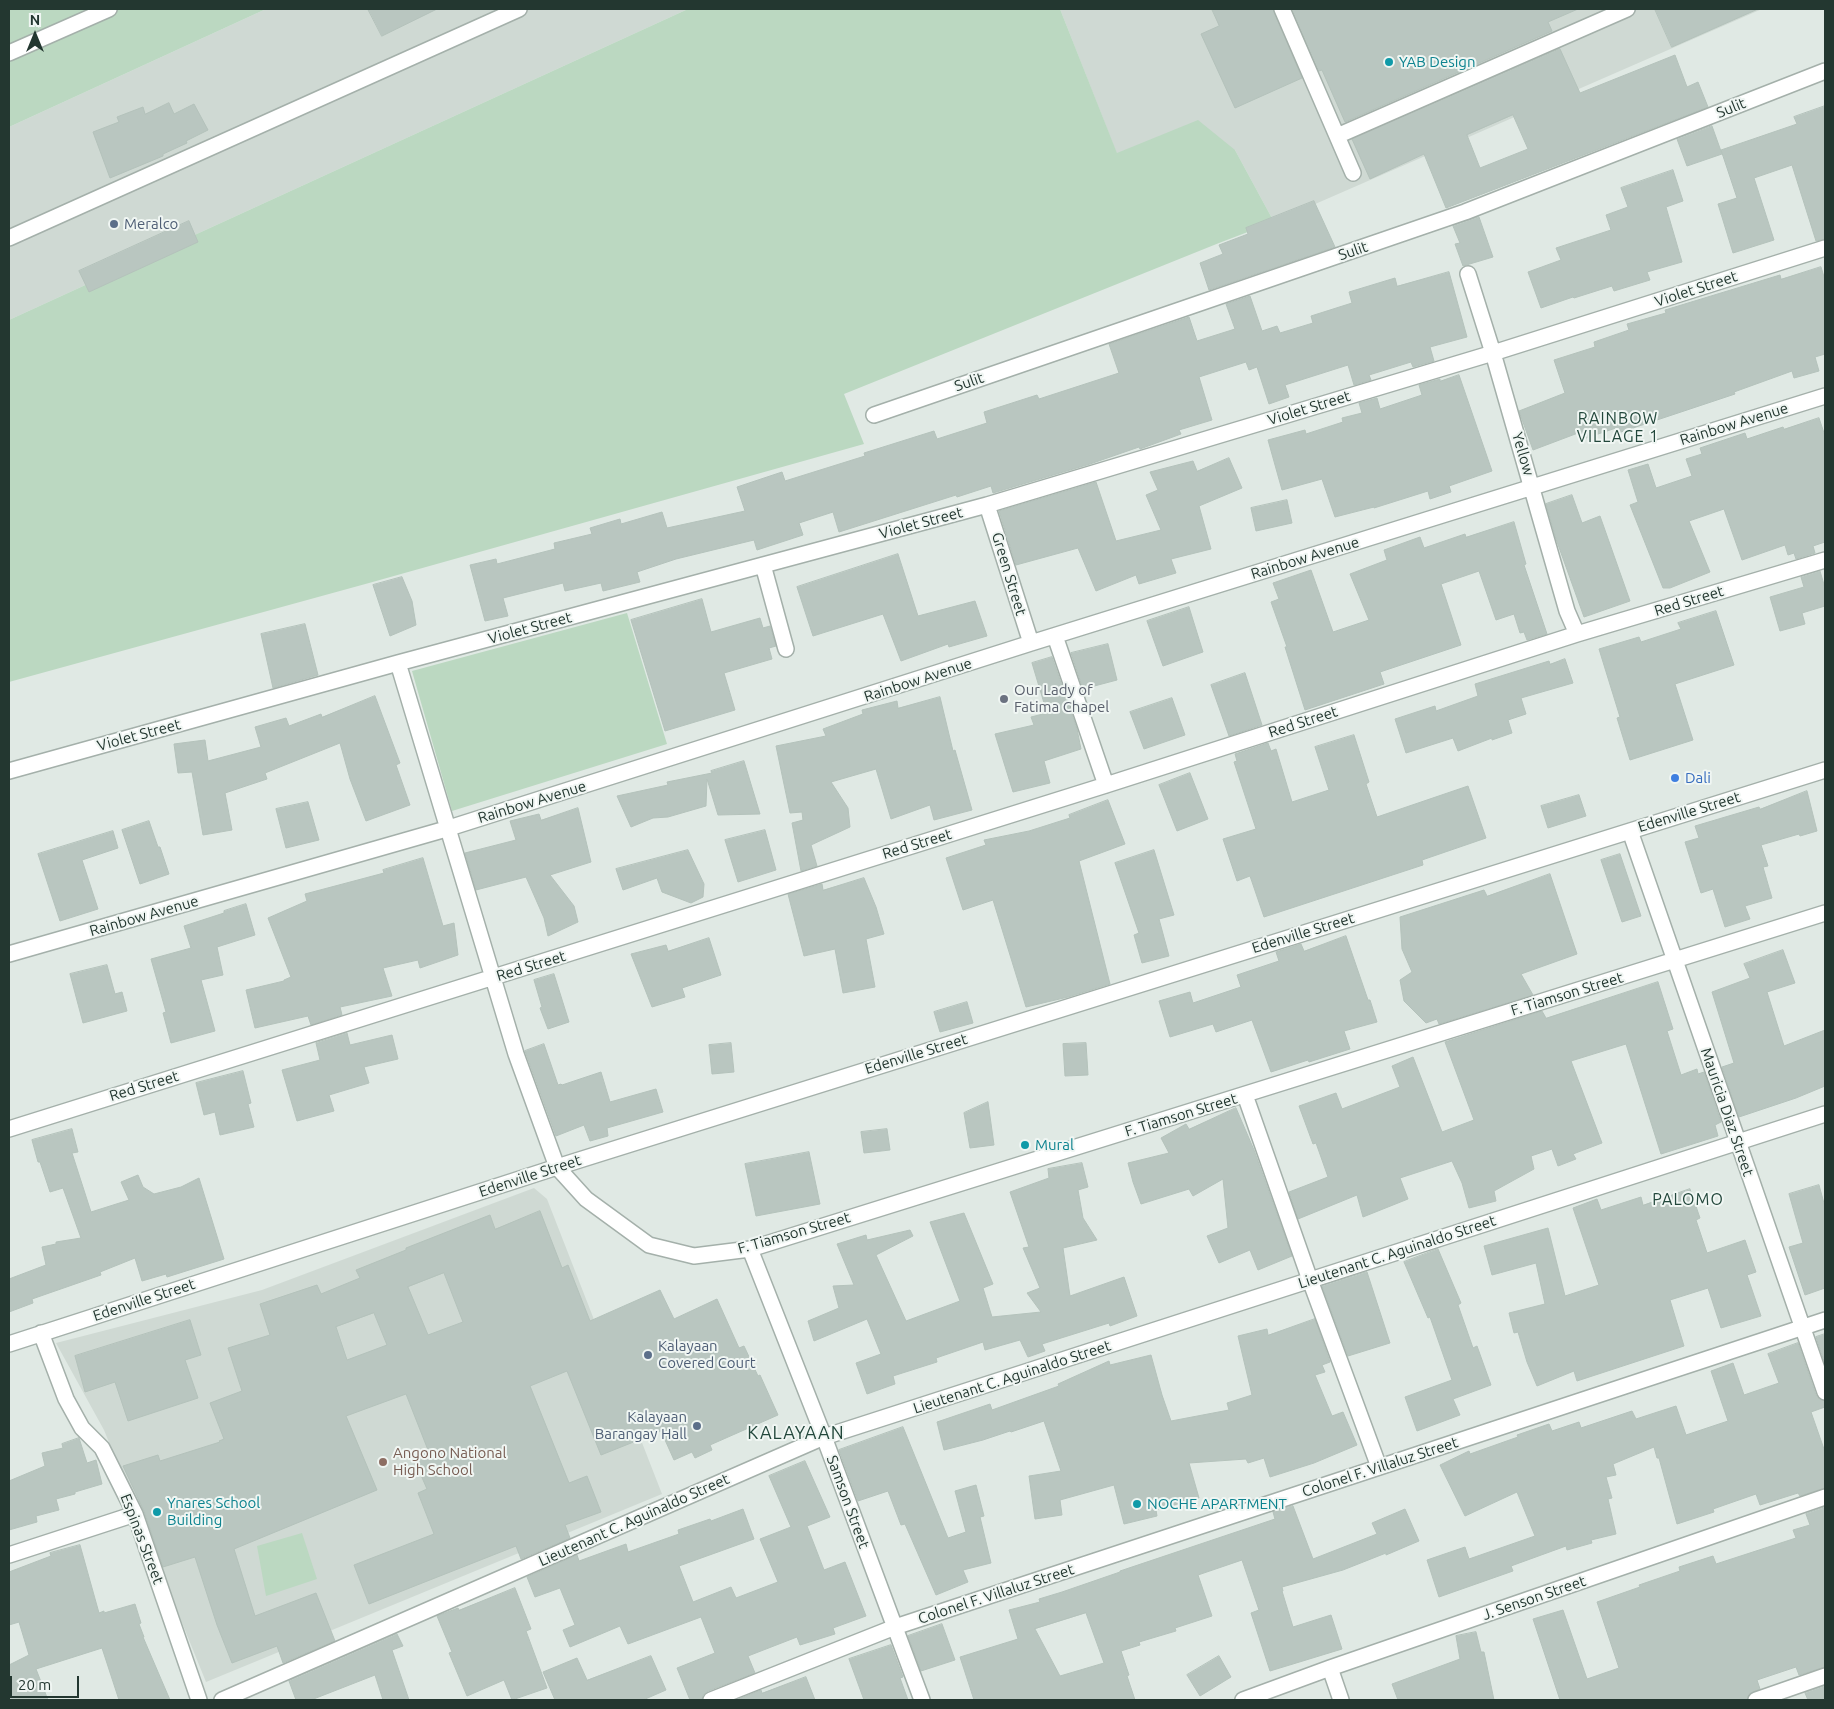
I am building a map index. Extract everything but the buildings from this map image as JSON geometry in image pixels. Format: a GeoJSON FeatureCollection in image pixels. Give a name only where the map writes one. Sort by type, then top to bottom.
{"type":"FeatureCollection","features":[{"type":"Feature","properties":{"kind":"street"},"geometry":{"type":"LineString","coordinates":[[9,53],[109,9]]}},
{"type":"Feature","properties":{"kind":"street"},"geometry":{"type":"LineString","coordinates":[[9,238],[519,9]]}},
{"type":"Feature","properties":{"kind":"street"},"geometry":{"type":"LineString","coordinates":[[1282,9],[1353,173]]}},
{"type":"Feature","properties":{"kind":"street"},"geometry":{"type":"LineString","coordinates":[[1336,136],[1627,9]]}},
{"type":"Feature","properties":{"kind":"street","name":"Sulit"},"geometry":{"type":"LineString","coordinates":[[874,415],[1465,212],[1825,70]]}},
{"type":"Feature","properties":{"kind":"street","name":"Violet Street"},"geometry":{"type":"LineString","coordinates":[[9,771],[398,663],[987,505],[1493,353],[1825,248]]}},
{"type":"Feature","properties":{"kind":"street","name":"Yellow"},"geometry":{"type":"LineString","coordinates":[[1468,274],[1568,611],[1577,634]]}},
{"type":"Feature","properties":{"kind":"street","name":"Rainbow Avenue"},"geometry":{"type":"LineString","coordinates":[[9,954],[446,829],[1031,643],[1825,396]]}},
{"type":"Feature","properties":{"kind":"street","name":"Green Street"},"geometry":{"type":"LineString","coordinates":[[987,505],[1031,643]]}},
{"type":"Feature","properties":{"kind":"street","name":"Red Street"},"geometry":{"type":"LineString","coordinates":[[9,1129],[1106,785],[1577,634],[1825,560]]}},
{"type":"Feature","properties":{"kind":"street"},"geometry":{"type":"LineString","coordinates":[[762,565],[786,649]]}},
{"type":"Feature","properties":{"kind":"street"},"geometry":{"type":"LineString","coordinates":[[1055,636],[1106,785]]}},
{"type":"Feature","properties":{"kind":"street"},"geometry":{"type":"LineString","coordinates":[[398,663],[492,978],[516,1054],[557,1167]]}},
{"type":"Feature","properties":{"kind":"street","name":"Edenville Street"},"geometry":{"type":"LineString","coordinates":[[9,1344],[557,1167],[1825,770]]}},
{"type":"Feature","properties":{"kind":"street","name":"Mauricia Diaz Street"},"geometry":{"type":"LineString","coordinates":[[1630,831],[1825,1392]]}},
{"type":"Feature","properties":{"kind":"street","name":"F. Tiamson Street"},"geometry":{"type":"LineString","coordinates":[[557,1167],[586,1199],[649,1245],[694,1256],[750,1249],[1825,914]]}},
{"type":"Feature","properties":{"kind":"street"},"geometry":{"type":"LineString","coordinates":[[1245,1095],[1310,1280],[1380,1467]]}},
{"type":"Feature","properties":{"kind":"street","name":"Lieutenant C. Aguinaldo Street"},"geometry":{"type":"LineString","coordinates":[[222,1700],[824,1437],[1825,1114]]}},
{"type":"Feature","properties":{"kind":"street","name":"Samson Street"},"geometry":{"type":"LineString","coordinates":[[750,1249],[824,1437],[922,1700]]}},
{"type":"Feature","properties":{"kind":"street","name":"Colonel F. Villaluz Street"},"geometry":{"type":"LineString","coordinates":[[711,1700],[895,1627],[1825,1320]]}},
{"type":"Feature","properties":{"kind":"street","name":"Espinas Street"},"geometry":{"type":"LineString","coordinates":[[41,1333],[66,1399],[82,1428],[102,1448],[135,1514],[199,1700]]}},
{"type":"Feature","properties":{"kind":"street","name":"J. Senson Street"},"geometry":{"type":"LineString","coordinates":[[1244,1700],[1330,1668],[1825,1497]]}},
{"type":"Feature","properties":{"kind":"street"},"geometry":{"type":"LineString","coordinates":[[9,1555],[135,1514]]}},
{"type":"Feature","properties":{"kind":"street"},"geometry":{"type":"LineString","coordinates":[[1330,1668],[1341,1700]]}},
{"type":"Feature","properties":{"kind":"street"},"geometry":{"type":"LineString","coordinates":[[1756,1700],[1825,1676]]}},
{"type":"Feature","properties":{"kind":"shaded area","name":"Meralco"},"geometry":{"type":"Polygon","coordinates":[[[266,9],[688,9],[9,320],[9,127],[266,9]]]}},
{"type":"Feature","properties":{"kind":"shaded area"},"geometry":{"type":"Polygon","coordinates":[[[1060,9],[1762,9],[1274,222],[1235,150],[1117,154],[1060,9]]]}},
{"type":"Feature","properties":{"kind":"shaded area","name":"Angono National High School"},"geometry":{"type":"Polygon","coordinates":[[[534,1188],[547,1199],[662,1494],[206,1682],[104,1430],[56,1343],[262,1290],[534,1188]]]}},
{"type":"Feature","properties":{"kind":"green space"},"geometry":{"type":"Polygon","coordinates":[[[9,9],[266,9],[9,127],[9,9]]]}},
{"type":"Feature","properties":{"kind":"green space"},"geometry":{"type":"Polygon","coordinates":[[[688,9],[1060,9],[1117,153],[1198,120],[1235,150],[1274,222],[844,394],[864,444],[9,682],[9,320],[688,9]]]}},
{"type":"Feature","properties":{"kind":"green space"},"geometry":{"type":"Polygon","coordinates":[[[627,613],[667,744],[452,811],[412,671],[627,613]]]}},
{"type":"Feature","properties":{"kind":"green space"},"geometry":{"type":"Polygon","coordinates":[[[302,1533],[317,1579],[266,1596],[257,1546],[302,1533]]]}},
{"type":"Feature","properties":{"kind":"place","name":"YAB Design"},"geometry":{"type":"Point","coordinates":[1389,62]}},
{"type":"Feature","properties":{"kind":"place","name":"Meralco"},"geometry":{"type":"Point","coordinates":[114,224]}},
{"type":"Feature","properties":{"kind":"place","name":"Our Lady of Fatima Chapel"},"geometry":{"type":"Point","coordinates":[1004,699]}},
{"type":"Feature","properties":{"kind":"place","name":"Dali"},"geometry":{"type":"Point","coordinates":[1675,778]}},
{"type":"Feature","properties":{"kind":"place","name":"Mural"},"geometry":{"type":"Point","coordinates":[1025,1145]}},
{"type":"Feature","properties":{"kind":"place","name":"Kalayaan Covered Court"},"geometry":{"type":"Point","coordinates":[648,1355]}},
{"type":"Feature","properties":{"kind":"place","name":"Kalayaan Barangay Hall"},"geometry":{"type":"Point","coordinates":[697,1426]}},
{"type":"Feature","properties":{"kind":"place","name":"Angono National High School"},"geometry":{"type":"Point","coordinates":[383,1462]}},
{"type":"Feature","properties":{"kind":"place","name":"NOCHE APARTMENT"},"geometry":{"type":"Point","coordinates":[1137,1504]}},
{"type":"Feature","properties":{"kind":"place","name":"Ynares School Building"},"geometry":{"type":"Point","coordinates":[157,1512]}},
{"type":"Feature","properties":{"kind":"district","name":"RAINBOW VILLAGE 1"},"geometry":{"type":"Point","coordinates":[1618,428]}},
{"type":"Feature","properties":{"kind":"district","name":"PALOMO"},"geometry":{"type":"Point","coordinates":[1688,1200]}},
{"type":"Feature","properties":{"kind":"district","name":"KALAYAAN"},"geometry":{"type":"Point","coordinates":[796,1433]}}]}
